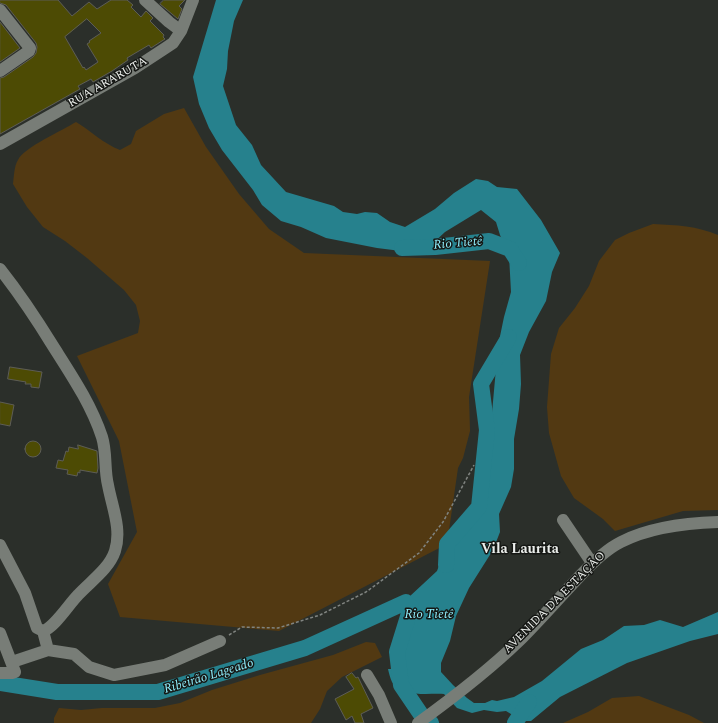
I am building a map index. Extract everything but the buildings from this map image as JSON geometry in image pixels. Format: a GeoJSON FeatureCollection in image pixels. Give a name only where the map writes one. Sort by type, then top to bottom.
{"type":"FeatureCollection","features":[{"type":"Feature","properties":{"kind":"street"},"geometry":{"type":"LineString","coordinates":[[145,0],[181,31]]}},
{"type":"Feature","properties":{"kind":"street","name":"RUA ARARUTA"},"geometry":{"type":"LineString","coordinates":[[0,144],[148,60],[173,43],[181,31],[193,0]]}},
{"type":"Feature","properties":{"kind":"street"},"geometry":{"type":"LineString","coordinates":[[0,10],[30,50],[0,71]]}},
{"type":"Feature","properties":{"kind":"street"},"geometry":{"type":"LineString","coordinates":[[0,269],[47,336],[88,402],[102,437],[105,451],[107,484],[117,523],[118,541],[111,560],[71,602],[51,627],[43,631]]}},
{"type":"Feature","properties":{"kind":"street"},"geometry":{"type":"LineString","coordinates":[[563,520],[592,563]]}},
{"type":"Feature","properties":{"kind":"street","name":"AVENIDA DA ESTAÇÃO"},"geometry":{"type":"LineString","coordinates":[[418,723],[470,685],[520,640],[592,563],[621,542],[648,532],[698,523],[718,522]]}},
{"type":"Feature","properties":{"kind":"street"},"geometry":{"type":"LineString","coordinates":[[0,545],[25,593],[37,628],[43,631],[48,650]]}},
{"type":"Feature","properties":{"kind":"street"},"geometry":{"type":"LineString","coordinates":[[0,633],[14,667],[12,673],[0,673]]}},
{"type":"Feature","properties":{"kind":"street"},"geometry":{"type":"LineString","coordinates":[[14,667],[48,650],[74,654],[89,667],[114,675],[165,665],[220,641]]}},
{"type":"Feature","properties":{"kind":"street"},"geometry":{"type":"LineString","coordinates":[[367,675],[391,723]]}},
{"type":"Feature","properties":{"kind":"path"},"geometry":{"type":"LineString","coordinates":[[220,641],[242,627],[278,628],[320,615],[366,592],[419,553],[443,522],[474,465]]}},
{"type":"Feature","properties":{"kind":"shaded area"},"geometry":{"type":"Polygon","coordinates":[[[184,108],[206,147],[239,194],[269,229],[304,253],[490,261],[469,397],[470,431],[463,458],[458,468],[447,544],[279,631],[120,617],[108,584],[137,532],[119,441],[77,356],[138,333],[140,321],[136,305],[124,290],[87,258],[65,241],[43,227],[27,207],[13,184],[14,172],[21,155],[35,145],[76,122],[103,141],[120,150],[131,144],[136,131],[164,114],[184,108]]]}},
{"type":"Feature","properties":{"kind":"shaded area"},"geometry":{"type":"Polygon","coordinates":[[[653,224],[694,228],[718,235],[718,510],[683,511],[615,531],[603,519],[574,498],[561,476],[549,433],[547,407],[551,354],[559,328],[575,308],[589,286],[599,261],[615,240],[653,224]]]}},
{"type":"Feature","properties":{"kind":"shaded area"},"geometry":{"type":"Polygon","coordinates":[[[366,642],[375,643],[382,657],[342,677],[327,691],[320,709],[311,723],[54,723],[54,718],[59,708],[81,710],[102,708],[155,708],[180,703],[212,690],[333,655],[366,642]]]}},
{"type":"Feature","properties":{"kind":"shaded area"},"geometry":{"type":"Polygon","coordinates":[[[639,696],[689,715],[704,723],[563,723],[588,712],[612,698],[639,696]]]}},
{"type":"Feature","properties":{"kind":"water","name":"Rio Tietê"},"geometry":{"type":"Polygon","coordinates":[[[216,0],[243,0],[234,21],[223,86],[236,125],[252,145],[261,165],[286,192],[334,206],[343,212],[357,214],[365,212],[377,213],[390,222],[405,227],[435,209],[454,193],[476,179],[488,181],[497,187],[517,189],[541,220],[560,253],[552,272],[546,301],[529,332],[520,355],[521,384],[514,439],[514,469],[511,487],[499,514],[500,532],[493,550],[469,588],[456,616],[450,641],[441,663],[441,672],[453,685],[474,703],[485,703],[492,700],[497,701],[514,697],[542,681],[581,649],[603,640],[624,626],[644,625],[660,620],[683,627],[718,612],[718,634],[690,641],[627,663],[560,697],[531,721],[517,721],[506,711],[497,712],[484,710],[472,713],[457,708],[444,694],[409,693],[397,687],[392,682],[388,669],[399,669],[403,659],[407,639],[401,612],[409,597],[437,571],[447,544],[469,526],[485,491],[498,346],[511,292],[509,255],[496,222],[481,210],[445,232],[431,245],[409,252],[377,248],[326,238],[301,227],[281,221],[262,205],[253,190],[222,150],[209,128],[199,104],[193,77],[216,0]]]}},
{"type":"Feature","properties":{"kind":"waterway","name":"Rio Tietê"},"geometry":{"type":"LineString","coordinates":[[402,248],[435,247],[489,241],[510,249],[519,263]]}},
{"type":"Feature","properties":{"kind":"waterway","name":"Rio Tietê"},"geometry":{"type":"LineString","coordinates":[[446,565],[447,544],[479,507],[487,430],[481,384],[509,337]]}},
{"type":"Feature","properties":{"kind":"waterway","name":"Ribeirão Lageado"},"geometry":{"type":"LineString","coordinates":[[0,683],[57,692],[158,692],[305,648],[406,602]]}},
{"type":"Feature","properties":{"kind":"waterway","name":"Rio Tietê"},"geometry":{"type":"LineString","coordinates":[[411,607],[397,652],[401,685],[422,716],[431,723]]}},
{"type":"Feature","properties":{"kind":"waterway","name":"Rio Tietê"},"geometry":{"type":"LineString","coordinates":[[515,723],[529,702]]}},
{"type":"Feature","properties":{"kind":"district","name":"Vila Laurita"},"geometry":{"type":"Point","coordinates":[520,550]}}]}
